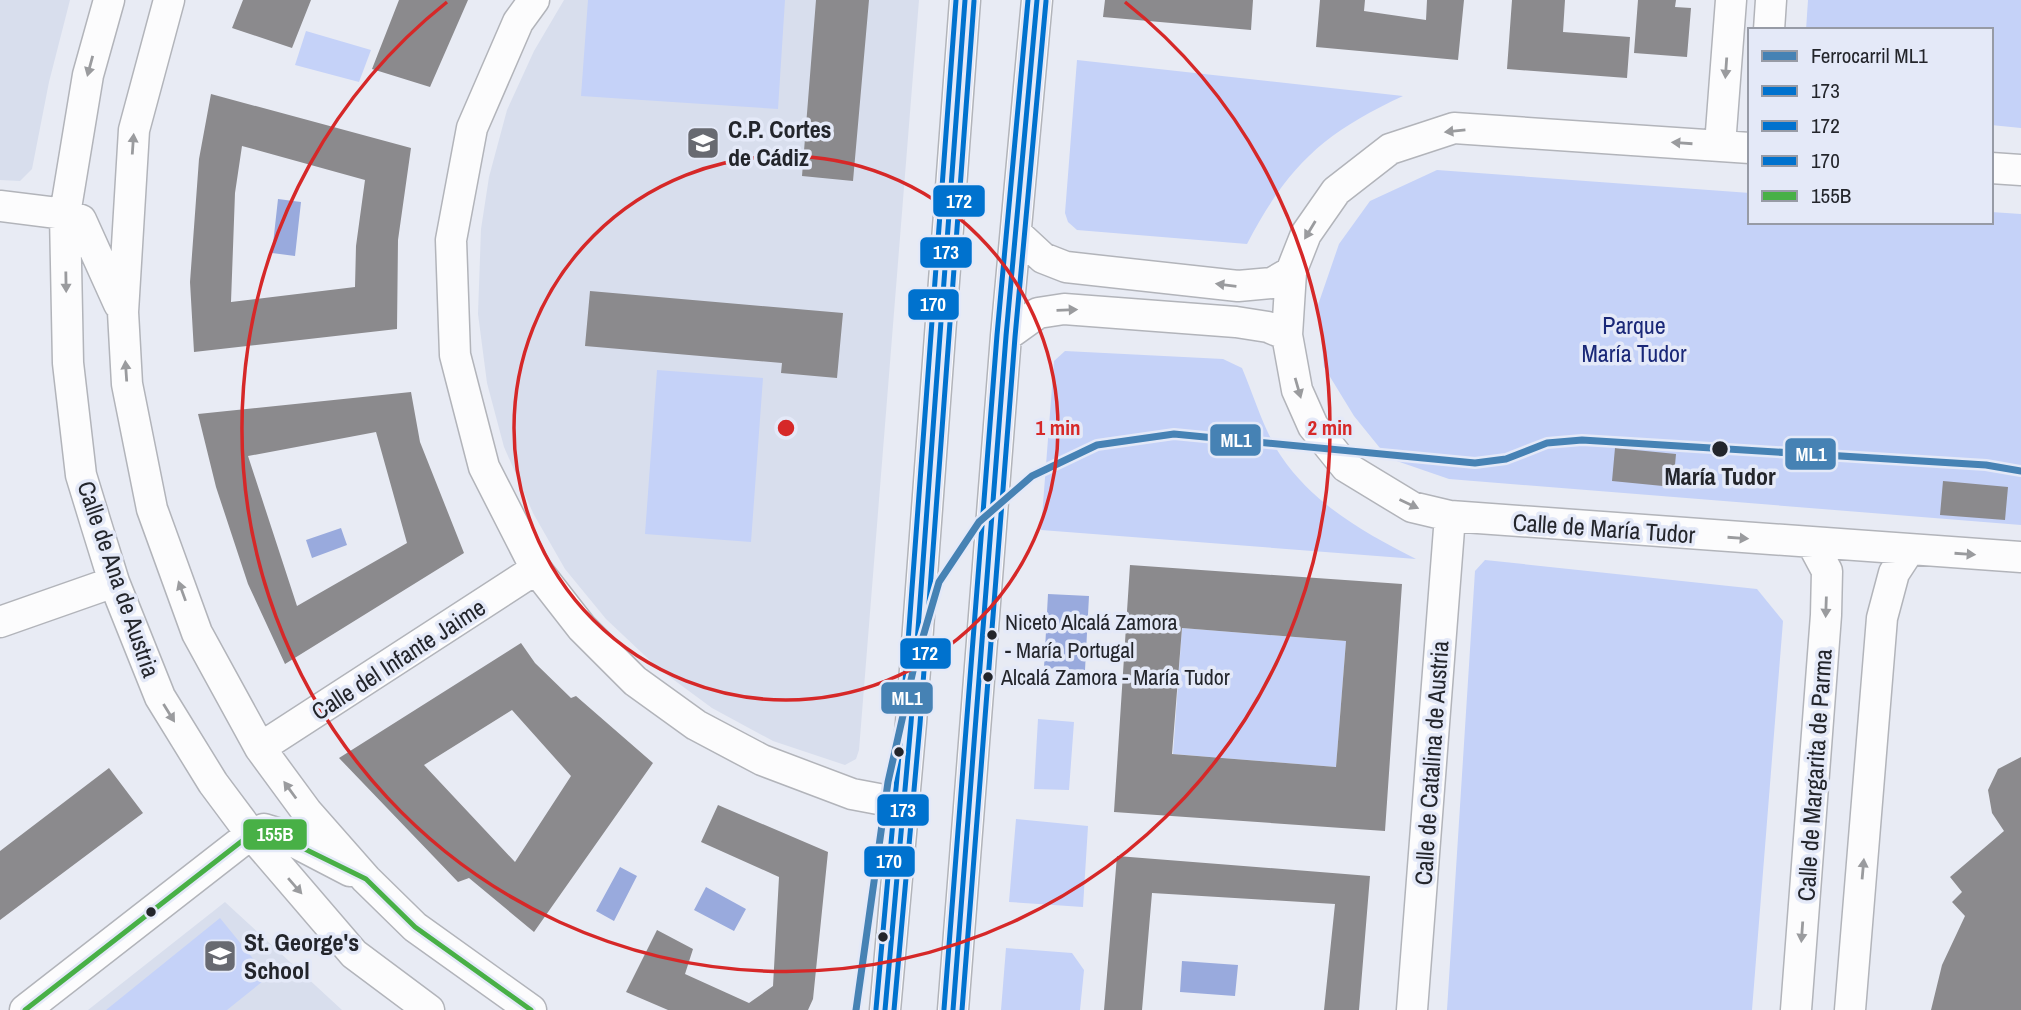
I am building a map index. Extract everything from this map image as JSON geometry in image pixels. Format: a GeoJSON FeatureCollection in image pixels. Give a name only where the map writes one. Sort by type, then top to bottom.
{"type":"FeatureCollection","features":[{"type":"Feature","properties":{"kind":"street","name":"Calle de Ana de Austria"},"geometry":{"type":"LineString","coordinates":[[109,0],[88,75],[65,214],[68,363],[81,475],[114,582],[160,697],[213,783],[251,834],[354,954],[429,1010]]}},
{"type":"Feature","properties":{"kind":"street"},"geometry":{"type":"LineString","coordinates":[[169,0],[134,130],[123,312],[127,384],[152,509],[197,633],[260,748],[307,812],[366,879],[415,927],[531,1010]]}},
{"type":"Feature","properties":{"kind":"street"},"geometry":{"type":"LineString","coordinates":[[534,0],[518,22],[472,128],[451,240],[455,355],[484,467],[536,569],[582,628],[635,681],[696,725],[762,760],[852,794],[905,804]]}},
{"type":"Feature","properties":{"kind":"street"},"geometry":{"type":"LineString","coordinates":[[886,1010],[905,804],[965,0]]}},
{"type":"Feature","properties":{"kind":"street"},"geometry":{"type":"LineString","coordinates":[[953,1010],[1006,336],[1037,0]]}},
{"type":"Feature","properties":{"kind":"street"},"geometry":{"type":"LineString","coordinates":[[1720,145],[1731,0]]}},
{"type":"Feature","properties":{"kind":"street"},"geometry":{"type":"LineString","coordinates":[[1769,28],[1771,0]]}},
{"type":"Feature","properties":{"kind":"street","name":"Calle de María Tudor"},"geometry":{"type":"LineString","coordinates":[[1748,148],[1454,128],[1390,149],[1336,191],[1306,234],[1291,272],[1287,335],[1297,390],[1313,426],[1346,467],[1412,507],[1450,516],[2021,558]]}},
{"type":"Feature","properties":{"kind":"street"},"geometry":{"type":"LineString","coordinates":[[1993,168],[2021,170]]}},
{"type":"Feature","properties":{"kind":"street"},"geometry":{"type":"LineString","coordinates":[[0,206],[65,214],[81,220],[88,229],[123,312]]}},
{"type":"Feature","properties":{"kind":"street"},"geometry":{"type":"LineString","coordinates":[[1016,233],[1043,258],[1066,267],[1238,286],[1272,283],[1291,272]]}},
{"type":"Feature","properties":{"kind":"street"},"geometry":{"type":"LineString","coordinates":[[1006,336],[1038,313],[1065,309],[1236,322],[1268,327],[1287,335]]}},
{"type":"Feature","properties":{"kind":"street","name":"Calle de Catalina de Austria"},"geometry":{"type":"LineString","coordinates":[[1412,1010],[1450,516]]}},
{"type":"Feature","properties":{"kind":"street","name":"Calle de Margarita de Parma"},"geometry":{"type":"LineString","coordinates":[[1796,1010],[1826,615],[1827,571],[1812,543]]}},
{"type":"Feature","properties":{"kind":"street"},"geometry":{"type":"LineString","coordinates":[[1850,1010],[1882,618],[1894,573],[1909,550]]}},
{"type":"Feature","properties":{"kind":"street","name":"Calle del Infante Jaime"},"geometry":{"type":"LineString","coordinates":[[260,748],[536,569]]}},
{"type":"Feature","properties":{"kind":"street"},"geometry":{"type":"LineString","coordinates":[[0,622],[114,582]]}},
{"type":"Feature","properties":{"kind":"street"},"geometry":{"type":"LineString","coordinates":[[25,1010],[251,834],[264,829],[277,833],[366,879]]}},
{"type":"Feature","properties":{"kind":"shaded area"},"geometry":{"type":"Polygon","coordinates":[[[0,0],[70,0],[49,82],[32,169],[20,181],[0,180],[0,0]]]}},
{"type":"Feature","properties":{"kind":"shaded area"},"geometry":{"type":"Polygon","coordinates":[[[564,0],[919,0],[859,750],[856,759],[845,765],[773,741],[712,708],[659,669],[606,619],[565,569],[533,513],[504,447],[487,383],[478,314],[481,229],[489,177],[507,110],[534,51],[564,0]]]}},
{"type":"Feature","properties":{"kind":"shaded area"},"geometry":{"type":"Polygon","coordinates":[[[278,199],[301,202],[295,256],[272,253],[278,199]]]}},
{"type":"Feature","properties":{"kind":"shaded area"},"geometry":{"type":"Polygon","coordinates":[[[341,528],[347,545],[312,558],[306,540],[341,528]]]}},
{"type":"Feature","properties":{"kind":"shaded area"},"geometry":{"type":"Polygon","coordinates":[[[1048,594],[1089,596],[1085,670],[1044,668],[1048,594]]]}},
{"type":"Feature","properties":{"kind":"shaded area"},"geometry":{"type":"Polygon","coordinates":[[[620,867],[637,876],[614,921],[596,911],[620,867]]]}},
{"type":"Feature","properties":{"kind":"shaded area"},"geometry":{"type":"Polygon","coordinates":[[[706,887],[746,909],[734,931],[694,910],[706,887]]]}},
{"type":"Feature","properties":{"kind":"shaded area","name":"St. George's School"},"geometry":{"type":"Polygon","coordinates":[[[225,902],[342,1010],[88,1010],[225,902]]]}},
{"type":"Feature","properties":{"kind":"shaded area"},"geometry":{"type":"Polygon","coordinates":[[[1182,961],[1238,965],[1235,996],[1180,992],[1182,961]]]}},
{"type":"Feature","properties":{"kind":"green space"},"geometry":{"type":"Polygon","coordinates":[[[588,0],[785,0],[778,109],[581,96],[588,0]]]}},
{"type":"Feature","properties":{"kind":"green space"},"geometry":{"type":"Polygon","coordinates":[[[1808,0],[2021,0],[2021,128],[1993,125],[1993,28],[1806,28],[1808,0]]]}},
{"type":"Feature","properties":{"kind":"green space"},"geometry":{"type":"Polygon","coordinates":[[[306,31],[371,50],[359,82],[295,65],[306,31]]]}},
{"type":"Feature","properties":{"kind":"green space"},"geometry":{"type":"Polygon","coordinates":[[[1077,60],[1403,96],[1350,124],[1310,155],[1277,194],[1247,244],[1077,230],[1068,222],[1065,213],[1077,60]]]}},
{"type":"Feature","properties":{"kind":"green space","name":"Parque María Tudor"},"geometry":{"type":"Polygon","coordinates":[[[1437,170],[1748,193],[1748,224],[1993,224],[1993,212],[2021,214],[2021,525],[1449,479],[1388,458],[1354,416],[1324,367],[1318,305],[1339,244],[1370,201],[1437,170]]]}},
{"type":"Feature","properties":{"kind":"green space"},"geometry":{"type":"Polygon","coordinates":[[[1065,351],[1223,359],[1242,368],[1269,436],[1294,473],[1342,516],[1416,559],[1041,530],[1054,361],[1065,351]]]}},
{"type":"Feature","properties":{"kind":"green space"},"geometry":{"type":"Polygon","coordinates":[[[657,370],[763,378],[751,542],[645,534],[657,370]]]}},
{"type":"Feature","properties":{"kind":"green space"},"geometry":{"type":"Polygon","coordinates":[[[1485,560],[1757,589],[1783,621],[1752,1010],[1447,1010],[1475,571],[1485,560]]]}},
{"type":"Feature","properties":{"kind":"green space"},"geometry":{"type":"Polygon","coordinates":[[[1182,628],[1346,641],[1336,767],[1173,754],[1182,628]]]}},
{"type":"Feature","properties":{"kind":"green space"},"geometry":{"type":"Polygon","coordinates":[[[1038,719],[1074,722],[1069,790],[1034,789],[1038,719]]]}},
{"type":"Feature","properties":{"kind":"green space"},"geometry":{"type":"Polygon","coordinates":[[[1016,819],[1088,826],[1083,907],[1009,902],[1016,819]]]}},
{"type":"Feature","properties":{"kind":"green space"},"geometry":{"type":"Polygon","coordinates":[[[220,918],[268,977],[227,1010],[106,1010],[220,918]]]}},
{"type":"Feature","properties":{"kind":"green space"},"geometry":{"type":"Polygon","coordinates":[[[1006,948],[1072,953],[1084,970],[1080,1010],[1001,1010],[1006,948]]]}},
{"type":"Feature","properties":{"kind":"building"},"geometry":{"type":"Polygon","coordinates":[[[243,0],[311,0],[292,48],[232,28],[243,0]]]}},
{"type":"Feature","properties":{"kind":"building"},"geometry":{"type":"Polygon","coordinates":[[[399,0],[468,0],[430,87],[372,69],[399,0]]]}},
{"type":"Feature","properties":{"kind":"building"},"geometry":{"type":"Polygon","coordinates":[[[816,0],[869,0],[853,181],[802,176],[816,0]]]}},
{"type":"Feature","properties":{"kind":"building"},"geometry":{"type":"Polygon","coordinates":[[[1105,0],[1253,0],[1251,30],[1103,17],[1105,0]]]}},
{"type":"Feature","properties":{"kind":"building"},"geometry":{"type":"Polygon","coordinates":[[[1320,0],[1365,0],[1364,11],[1426,20],[1427,0],[1464,0],[1458,60],[1316,47],[1320,0]]]}},
{"type":"Feature","properties":{"kind":"building"},"geometry":{"type":"Polygon","coordinates":[[[1512,0],[1565,0],[1563,32],[1630,37],[1627,78],[1507,69],[1512,0]]]}},
{"type":"Feature","properties":{"kind":"building"},"geometry":{"type":"Polygon","coordinates":[[[1638,0],[1676,0],[1675,7],[1691,8],[1687,57],[1634,53],[1638,0]]]}},
{"type":"Feature","properties":{"kind":"building"},"geometry":{"type":"Polygon","coordinates":[[[211,94],[411,148],[398,240],[397,329],[194,352],[190,282],[199,159],[211,94]],[[242,146],[235,193],[231,302],[355,287],[356,246],[365,180],[242,146]]]}},
{"type":"Feature","properties":{"kind":"building"},"geometry":{"type":"Polygon","coordinates":[[[590,291],[843,313],[837,378],[781,373],[782,363],[585,346],[590,291]]]}},
{"type":"Feature","properties":{"kind":"building"},"geometry":{"type":"Polygon","coordinates":[[[411,392],[420,442],[464,553],[285,664],[248,584],[216,487],[198,414],[411,392]],[[376,432],[248,456],[297,606],[407,543],[376,432]]]}},
{"type":"Feature","properties":{"kind":"building"},"geometry":{"type":"Polygon","coordinates":[[[1615,448],[1676,454],[1673,487],[1612,481],[1615,448]]]}},
{"type":"Feature","properties":{"kind":"building"},"geometry":{"type":"Polygon","coordinates":[[[1943,481],[2008,487],[2005,520],[1940,515],[1943,481]]]}},
{"type":"Feature","properties":{"kind":"building"},"geometry":{"type":"Polygon","coordinates":[[[1130,565],[1402,584],[1385,831],[1114,812],[1130,565]],[[1182,628],[1172,754],[1336,767],[1346,641],[1182,628]]]}},
{"type":"Feature","properties":{"kind":"building"},"geometry":{"type":"Polygon","coordinates":[[[521,643],[535,663],[571,698],[576,696],[653,763],[534,932],[469,878],[458,882],[339,758],[521,643]],[[512,710],[424,765],[515,862],[571,776],[512,710]]]}},
{"type":"Feature","properties":{"kind":"building"},"geometry":{"type":"Polygon","coordinates":[[[2021,757],[2021,1010],[1931,1010],[1942,965],[1965,916],[1952,902],[1962,892],[1950,877],[2004,831],[1992,813],[1988,790],[1998,769],[2021,757]]]}},
{"type":"Feature","properties":{"kind":"building"},"geometry":{"type":"Polygon","coordinates":[[[109,768],[143,813],[0,920],[0,851],[109,768]]]}},
{"type":"Feature","properties":{"kind":"building"},"geometry":{"type":"Polygon","coordinates":[[[718,805],[828,852],[813,999],[808,1010],[668,1010],[626,992],[657,930],[693,949],[685,974],[749,1003],[773,986],[779,877],[701,842],[718,805]]]}},
{"type":"Feature","properties":{"kind":"building"},"geometry":{"type":"Polygon","coordinates":[[[1117,856],[1370,876],[1359,1010],[1324,1010],[1335,904],[1152,893],[1142,1010],[1104,1010],[1117,856]]]}},
{"type":"Feature","properties":{"kind":"rail line","name":"ML1"},"geometry":{"type":"LineString","coordinates":[[856,1010],[888,782],[913,671],[939,582],[979,522],[1032,476],[1097,445],[1174,434],[1475,463],[1506,459],[1547,443],[1582,440],[1986,465],[2021,471]]}},
{"type":"Feature","properties":{"kind":"transit line","name":"170"},"geometry":{"type":"LineString","coordinates":[[876,1009],[902,722],[956,0]]}},
{"type":"Feature","properties":{"kind":"transit line","name":"173"},"geometry":{"type":"LineString","coordinates":[[885,1010],[911,723],[965,0]]}},
{"type":"Feature","properties":{"kind":"transit line","name":"170"},"geometry":{"type":"LineString","coordinates":[[944,1009],[997,335],[1028,0]]}},
{"type":"Feature","properties":{"kind":"transit line","name":"173"},"geometry":{"type":"LineString","coordinates":[[953,1010],[1006,336],[1037,0]]}},
{"type":"Feature","properties":{"kind":"transit line","name":"172"},"geometry":{"type":"LineString","coordinates":[[894,1010],[920,724],[974,1]]}},
{"type":"Feature","properties":{"kind":"transit line","name":"172"},"geometry":{"type":"LineString","coordinates":[[962,1010],[1015,337],[1046,1]]}},
{"type":"Feature","properties":{"kind":"transit line","name":"155B"},"geometry":{"type":"LineString","coordinates":[[25,1010],[251,834],[264,829],[366,879],[415,927],[531,1010]]}},
{"type":"Feature","properties":{"kind":"place","name":"C.P. Cortes de Cádiz"},"geometry":{"type":"Point","coordinates":[703,143]}},
{"type":"Feature","properties":{"kind":"place","name":"María Tudor"},"geometry":{"type":"Point","coordinates":[1720,449]}},
{"type":"Feature","properties":{"kind":"place","name":"Niceto Alcalá Zamora - María Portugal"},"geometry":{"type":"Point","coordinates":[992,635]}},
{"type":"Feature","properties":{"kind":"place","name":"Alcalá Zamora - María Tudor"},"geometry":{"type":"Point","coordinates":[988,677]}},
{"type":"Feature","properties":{"kind":"place","name":"St. George's School"},"geometry":{"type":"Point","coordinates":[220,956]}}]}
